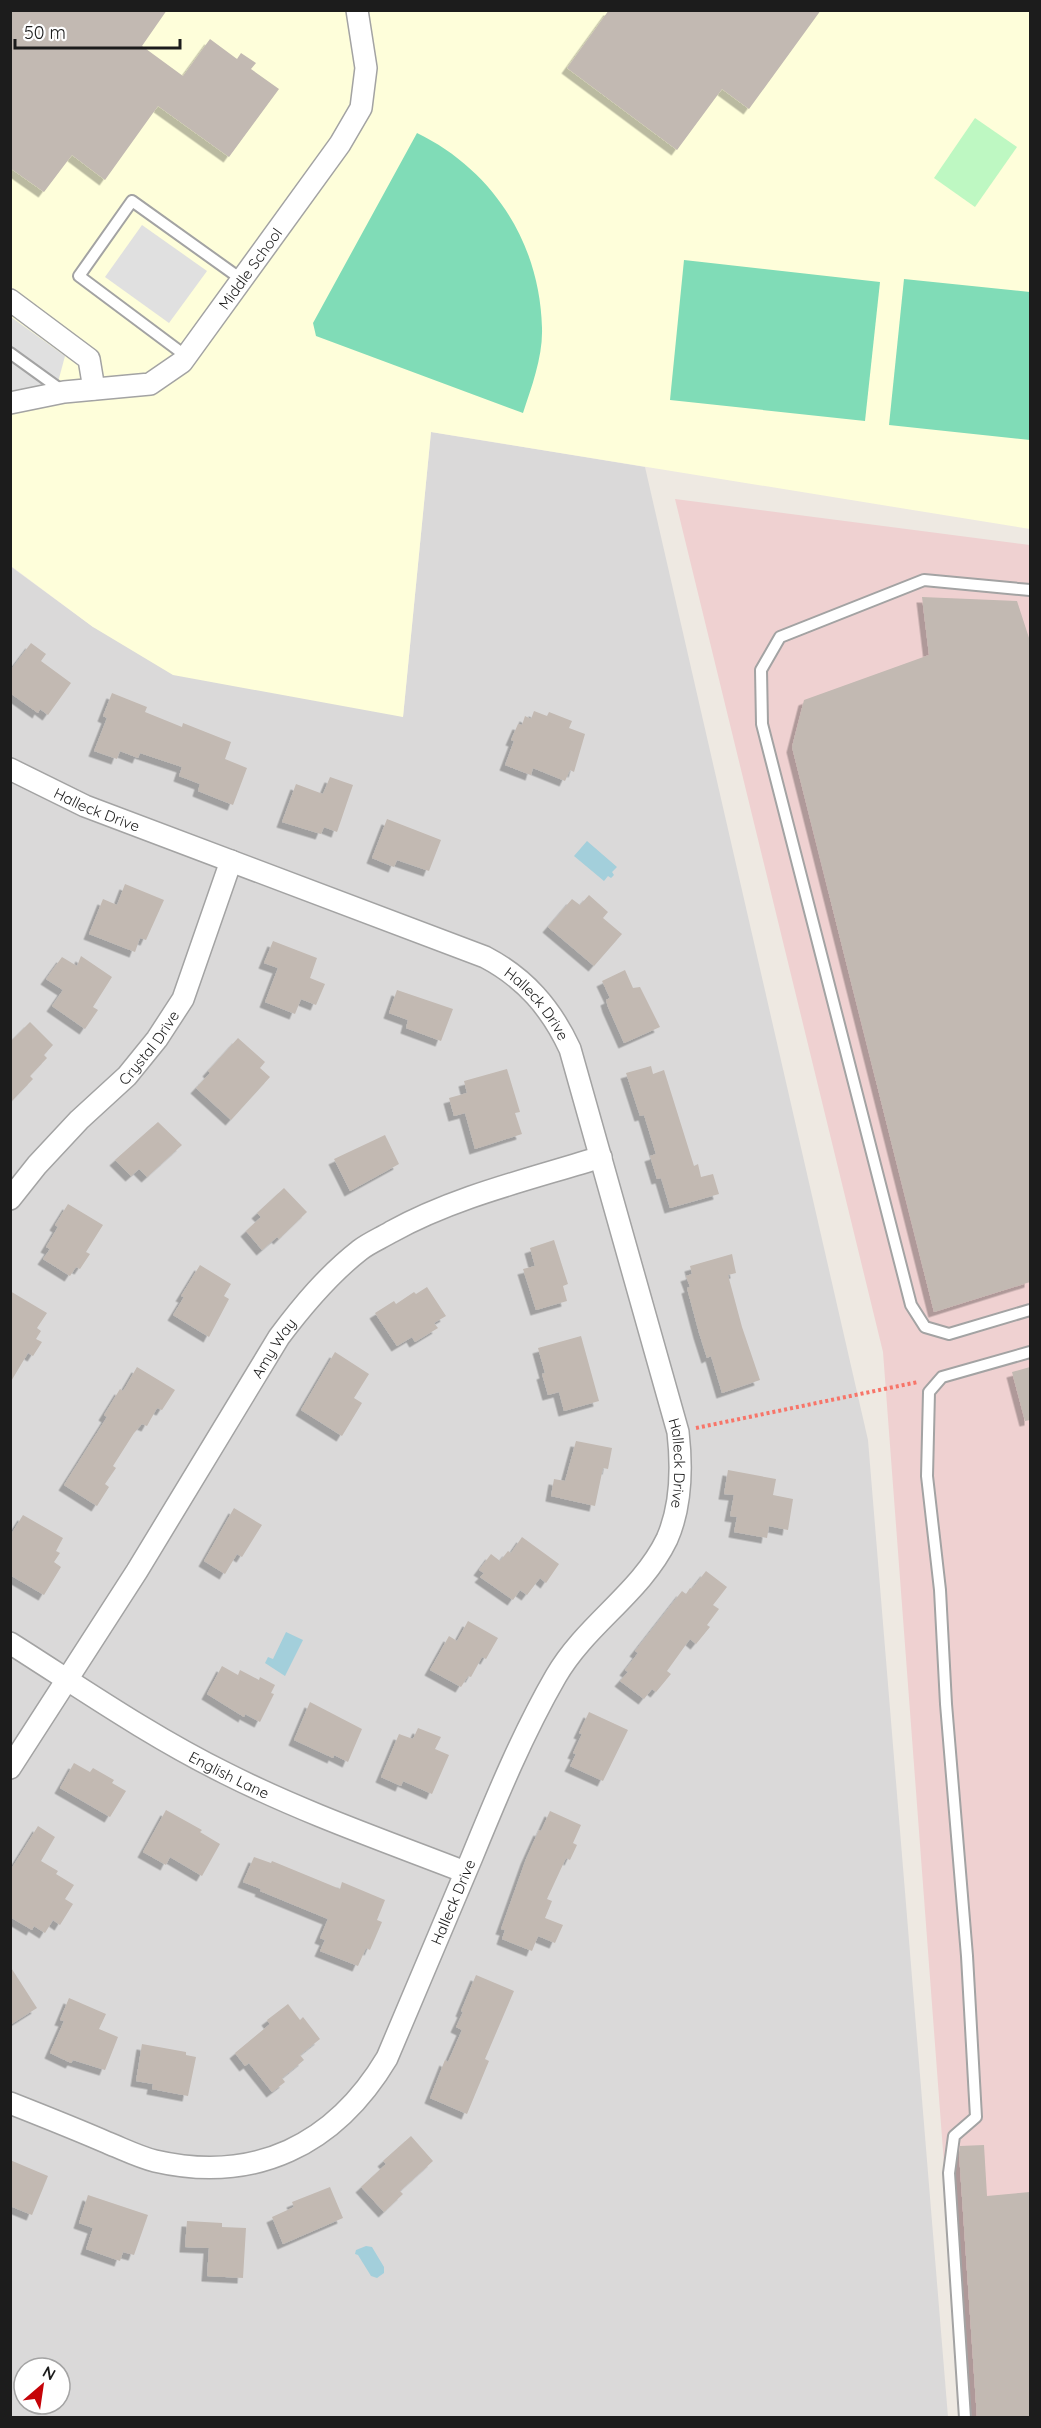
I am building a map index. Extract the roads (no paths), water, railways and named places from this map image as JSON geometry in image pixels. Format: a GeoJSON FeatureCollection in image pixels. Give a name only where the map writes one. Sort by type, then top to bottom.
{"type":"FeatureCollection","features":[{"type":"Feature","properties":{"kind":"street","name":"Middle School"},"geometry":{"type":"LineString","coordinates":[[10,403],[64,392],[150,384],[182,362],[340,144],[361,108],[366,68],[357,10]]}},
{"type":"Feature","properties":{"kind":"street"},"geometry":{"type":"LineString","coordinates":[[10,300],[89,359],[94,389]]}},
{"type":"Feature","properties":{"kind":"street","name":"Halleck Drive"},"geometry":{"type":"LineString","coordinates":[[10,769],[85,806],[485,957],[524,983],[544,1004],[560,1028],[570,1049],[678,1431],[681,1461],[678,1503],[668,1536],[654,1562],[637,1586],[604,1616],[575,1648],[556,1675],[502,1786],[382,2066],[373,2082],[351,2109],[307,2142],[282,2154],[255,2163],[221,2168],[186,2167],[152,2160],[10,2103]]}},
{"type":"Feature","properties":{"kind":"street","name":"Crystal Drive"},"geometry":{"type":"LineString","coordinates":[[10,1199],[37,1165],[79,1120],[127,1076],[157,1039],[183,999],[231,861]]}},
{"type":"Feature","properties":{"kind":"street","name":"Amy Way"},"geometry":{"type":"LineString","coordinates":[[67,1679],[137,1571],[279,1337],[303,1304],[341,1266],[362,1249],[397,1229],[452,1204],[601,1157]]}},
{"type":"Feature","properties":{"kind":"street","name":"English Lane"},"geometry":{"type":"LineString","coordinates":[[10,1643],[170,1743],[224,1773],[280,1800],[465,1872]]}},
{"type":"Feature","properties":{"kind":"street"},"geometry":{"type":"LineString","coordinates":[[10,1768],[67,1679]]}},
{"type":"Feature","properties":{"kind":"lane"},"geometry":{"type":"LineString","coordinates":[[186,356],[79,276],[132,201],[241,279]]}},
{"type":"Feature","properties":{"kind":"lane"},"geometry":{"type":"LineString","coordinates":[[10,353],[64,392]]}},
{"type":"Feature","properties":{"kind":"lane"},"geometry":{"type":"LineString","coordinates":[[1030,590],[924,580],[780,637],[761,670],[762,724],[911,1305],[925,1327],[949,1335],[1030,1310]]}},
{"type":"Feature","properties":{"kind":"lane"},"geometry":{"type":"LineString","coordinates":[[965,2418],[949,2173],[954,2136],[976,2117],[967,1956],[946,1704],[940,1590],[927,1476],[929,1392],[942,1377],[1030,1352]]}},
{"type":"Feature","properties":{"kind":"water"},"geometry":{"type":"Polygon","coordinates":[[[587,841],[617,867],[612,872],[614,875],[611,878],[608,876],[604,881],[574,856],[587,841]]]}},
{"type":"Feature","properties":{"kind":"water"},"geometry":{"type":"Polygon","coordinates":[[[286,1632],[303,1640],[285,1676],[265,1663],[268,1657],[273,1659],[286,1632]]]}},
{"type":"Feature","properties":{"kind":"water"},"geometry":{"type":"Polygon","coordinates":[[[366,2246],[372,2247],[384,2267],[384,2273],[377,2278],[371,2276],[358,2255],[355,2254],[356,2250],[366,2246]]]}}]}
